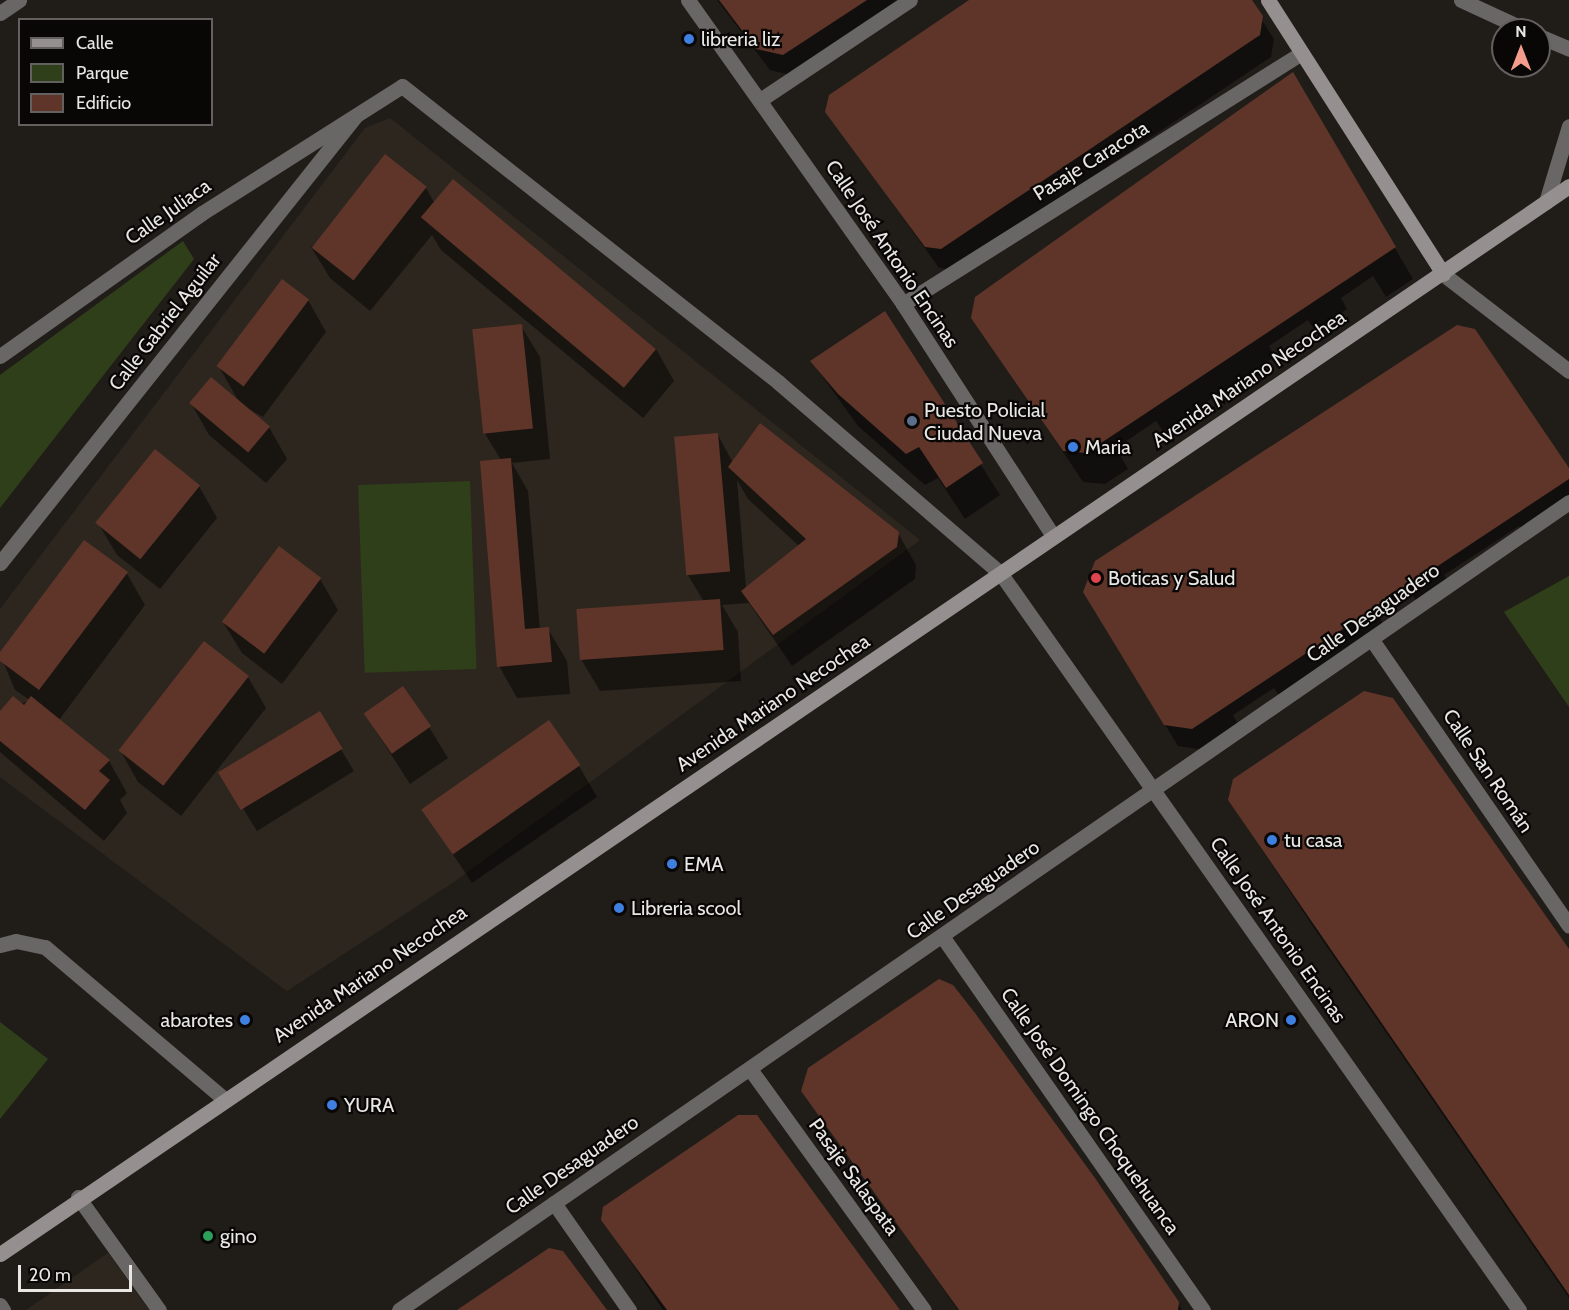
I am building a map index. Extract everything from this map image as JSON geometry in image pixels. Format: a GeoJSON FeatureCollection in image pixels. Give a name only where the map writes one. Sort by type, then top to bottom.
{"type":"FeatureCollection","features":[{"type":"Feature","properties":{"kind":"main road"},"geometry":{"type":"LineString","coordinates":[[1268,0],[1443,274]]}},
{"type":"Feature","properties":{"kind":"main road","name":"Avenida Mariano Necochea"},"geometry":{"type":"LineString","coordinates":[[0,1254],[78,1197],[1001,574],[1053,536],[1443,274],[1569,186]]}},
{"type":"Feature","properties":{"kind":"street"},"geometry":{"type":"LineString","coordinates":[[0,13],[19,0]]}},
{"type":"Feature","properties":{"kind":"street","name":"Calle José Antonio Encinas"},"geometry":{"type":"LineString","coordinates":[[688,0],[903,304],[1053,536]]}},
{"type":"Feature","properties":{"kind":"street"},"geometry":{"type":"LineString","coordinates":[[760,100],[910,0]]}},
{"type":"Feature","properties":{"kind":"street"},"geometry":{"type":"LineString","coordinates":[[1461,0],[1500,18]]}},
{"type":"Feature","properties":{"kind":"street"},"geometry":{"type":"LineString","coordinates":[[1551,41],[1569,49]]}},
{"type":"Feature","properties":{"kind":"street","name":"Pasaje Caracota"},"geometry":{"type":"LineString","coordinates":[[903,304],[1302,53]]}},
{"type":"Feature","properties":{"kind":"street","name":"Calle Juliaca"},"geometry":{"type":"LineString","coordinates":[[0,356],[363,106],[402,86],[778,382],[1001,574]]}},
{"type":"Feature","properties":{"kind":"street","name":"Calle Gabriel Aguilar"},"geometry":{"type":"LineString","coordinates":[[3,552],[363,106]]}},
{"type":"Feature","properties":{"kind":"street"},"geometry":{"type":"LineString","coordinates":[[1546,202],[1569,126]]}},
{"type":"Feature","properties":{"kind":"street"},"geometry":{"type":"LineString","coordinates":[[1443,274],[1569,370]]}},
{"type":"Feature","properties":{"kind":"street","name":"Calle Desaguadero"},"geometry":{"type":"LineString","coordinates":[[399,1310],[1569,502]]}},
{"type":"Feature","properties":{"kind":"street","name":"Calle José Antonio Encinas"},"geometry":{"type":"LineString","coordinates":[[1001,574],[1519,1310]]}},
{"type":"Feature","properties":{"kind":"street","name":"Calle San Román"},"geometry":{"type":"LineString","coordinates":[[1372,640],[1569,926]]}},
{"type":"Feature","properties":{"kind":"street","name":"Calle José Domingo Choquehuanca"},"geometry":{"type":"LineString","coordinates":[[942,936],[1203,1310]]}},
{"type":"Feature","properties":{"kind":"street"},"geometry":{"type":"LineString","coordinates":[[0,945],[16,940],[45,947],[224,1098]]}},
{"type":"Feature","properties":{"kind":"street","name":"Pasaje Salaspata"},"geometry":{"type":"LineString","coordinates":[[750,1069],[924,1310]]}},
{"type":"Feature","properties":{"kind":"street"},"geometry":{"type":"LineString","coordinates":[[78,1197],[159,1310]]}},
{"type":"Feature","properties":{"kind":"street"},"geometry":{"type":"LineString","coordinates":[[554,1203],[629,1310]]}},
{"type":"Feature","properties":{"kind":"street"},"geometry":{"type":"LineString","coordinates":[[0,1305],[3,1310]]}},
{"type":"Feature","properties":{"kind":"shaded area"},"geometry":{"type":"Polygon","coordinates":[[[390,118],[920,540],[454,882],[287,991],[0,777],[0,609],[365,128],[390,118]]]}},
{"type":"Feature","properties":{"kind":"shaded area"},"geometry":{"type":"Polygon","coordinates":[[[108,1253],[149,1310],[26,1310],[108,1253]]]}},
{"type":"Feature","properties":{"kind":"green space"},"geometry":{"type":"Polygon","coordinates":[[[183,241],[194,259],[0,508],[0,375],[183,241]]]}},
{"type":"Feature","properties":{"kind":"green space"},"geometry":{"type":"Polygon","coordinates":[[[470,481],[477,669],[365,673],[358,485],[470,481]]]}},
{"type":"Feature","properties":{"kind":"green space"},"geometry":{"type":"Polygon","coordinates":[[[1569,576],[1569,707],[1504,612],[1569,576]]]}},
{"type":"Feature","properties":{"kind":"green space"},"geometry":{"type":"Polygon","coordinates":[[[0,1022],[48,1059],[0,1119],[0,1022]]]}},
{"type":"Feature","properties":{"kind":"building"},"geometry":{"type":"Polygon","coordinates":[[[719,0],[867,0],[783,55],[756,49],[719,0]]]}},
{"type":"Feature","properties":{"kind":"building"},"geometry":{"type":"Polygon","coordinates":[[[969,0],[1252,0],[1263,16],[1260,35],[941,249],[925,247],[825,112],[829,95],[969,0]]]}},
{"type":"Feature","properties":{"kind":"building"},"geometry":{"type":"Polygon","coordinates":[[[1293,72],[1396,247],[1086,453],[1063,451],[971,318],[975,297],[1293,72]]]}},
{"type":"Feature","properties":{"kind":"building"},"geometry":{"type":"Polygon","coordinates":[[[385,154],[427,187],[354,280],[312,248],[385,154]]]}},
{"type":"Feature","properties":{"kind":"building"},"geometry":{"type":"Polygon","coordinates":[[[453,179],[656,349],[624,388],[421,217],[453,179]]]}},
{"type":"Feature","properties":{"kind":"building"},"geometry":{"type":"Polygon","coordinates":[[[282,279],[309,299],[244,387],[216,366],[282,279]]]}},
{"type":"Feature","properties":{"kind":"building","name":"Puesto Policial Ciudad Nueva"},"geometry":{"type":"Polygon","coordinates":[[[885,311],[983,463],[946,488],[919,447],[906,454],[838,394],[810,361],[885,311]]]}},
{"type":"Feature","properties":{"kind":"building"},"geometry":{"type":"Polygon","coordinates":[[[522,324],[533,428],[483,434],[472,329],[522,324]]]}},
{"type":"Feature","properties":{"kind":"building"},"geometry":{"type":"Polygon","coordinates":[[[1457,325],[1475,329],[1569,468],[1569,479],[1192,729],[1164,725],[1083,592],[1095,561],[1457,325]]]}},
{"type":"Feature","properties":{"kind":"building"},"geometry":{"type":"Polygon","coordinates":[[[211,377],[270,426],[248,453],[189,403],[211,377]]]}},
{"type":"Feature","properties":{"kind":"building"},"geometry":{"type":"Polygon","coordinates":[[[760,423],[899,532],[897,547],[773,635],[741,591],[806,539],[728,467],[760,423]]]}},
{"type":"Feature","properties":{"kind":"building"},"geometry":{"type":"Polygon","coordinates":[[[718,433],[730,571],[686,575],[674,437],[718,433]]]}},
{"type":"Feature","properties":{"kind":"building"},"geometry":{"type":"Polygon","coordinates":[[[155,449],[200,486],[140,559],[95,523],[155,449]]]}},
{"type":"Feature","properties":{"kind":"building"},"geometry":{"type":"Polygon","coordinates":[[[511,458],[525,629],[549,627],[552,662],[497,667],[480,461],[511,458]]]}},
{"type":"Feature","properties":{"kind":"building"},"geometry":{"type":"Polygon","coordinates":[[[84,540],[128,572],[39,690],[0,661],[0,652],[84,540]]]}},
{"type":"Feature","properties":{"kind":"building"},"geometry":{"type":"Polygon","coordinates":[[[279,546],[321,578],[264,654],[222,622],[279,546]]]}},
{"type":"Feature","properties":{"kind":"building"},"geometry":{"type":"Polygon","coordinates":[[[720,599],[724,650],[580,660],[576,609],[720,599]]]}},
{"type":"Feature","properties":{"kind":"building"},"geometry":{"type":"Polygon","coordinates":[[[204,641],[249,676],[163,786],[118,751],[204,641]]]}},
{"type":"Feature","properties":{"kind":"building"},"geometry":{"type":"Polygon","coordinates":[[[403,686],[431,726],[392,754],[364,714],[403,686]]]}},
{"type":"Feature","properties":{"kind":"building"},"geometry":{"type":"Polygon","coordinates":[[[1364,691],[1393,698],[1569,949],[1569,1295],[1228,800],[1233,779],[1364,691]]]}},
{"type":"Feature","properties":{"kind":"building"},"geometry":{"type":"Polygon","coordinates":[[[13,696],[24,705],[31,696],[110,760],[99,771],[110,780],[85,810],[0,741],[0,711],[13,696]]]}},
{"type":"Feature","properties":{"kind":"building"},"geometry":{"type":"Polygon","coordinates":[[[320,711],[343,749],[241,810],[218,772],[320,711]]]}},
{"type":"Feature","properties":{"kind":"building"},"geometry":{"type":"Polygon","coordinates":[[[549,720],[581,765],[453,855],[421,809],[549,720]]]}},
{"type":"Feature","properties":{"kind":"building"},"geometry":{"type":"Polygon","coordinates":[[[939,979],[953,985],[975,1013],[1095,1178],[1179,1302],[1178,1310],[959,1310],[801,1091],[808,1068],[939,979]]]}},
{"type":"Feature","properties":{"kind":"building"},"geometry":{"type":"Polygon","coordinates":[[[738,1115],[757,1115],[900,1310],[667,1310],[601,1220],[603,1207],[738,1115]]]}},
{"type":"Feature","properties":{"kind":"building"},"geometry":{"type":"Polygon","coordinates":[[[549,1248],[563,1251],[607,1310],[457,1310],[549,1248]]]}},
{"type":"Feature","properties":{"kind":"place","name":"libreria liz"},"geometry":{"type":"Point","coordinates":[689,39]}},
{"type":"Feature","properties":{"kind":"place","name":"Puesto Policial Ciudad Nueva"},"geometry":{"type":"Point","coordinates":[912,421]}},
{"type":"Feature","properties":{"kind":"place","name":"Maria"},"geometry":{"type":"Point","coordinates":[1073,447]}},
{"type":"Feature","properties":{"kind":"place","name":"Boticas y Salud"},"geometry":{"type":"Point","coordinates":[1096,578]}},
{"type":"Feature","properties":{"kind":"place","name":"tu casa"},"geometry":{"type":"Point","coordinates":[1272,840]}},
{"type":"Feature","properties":{"kind":"place","name":"EMA"},"geometry":{"type":"Point","coordinates":[672,864]}},
{"type":"Feature","properties":{"kind":"place","name":"Libreria scool"},"geometry":{"type":"Point","coordinates":[619,908]}},
{"type":"Feature","properties":{"kind":"place","name":"abarotes"},"geometry":{"type":"Point","coordinates":[245,1020]}},
{"type":"Feature","properties":{"kind":"place","name":"ARON"},"geometry":{"type":"Point","coordinates":[1291,1020]}},
{"type":"Feature","properties":{"kind":"place","name":"YURA"},"geometry":{"type":"Point","coordinates":[332,1105]}},
{"type":"Feature","properties":{"kind":"place","name":"gino"},"geometry":{"type":"Point","coordinates":[208,1236]}}]}
